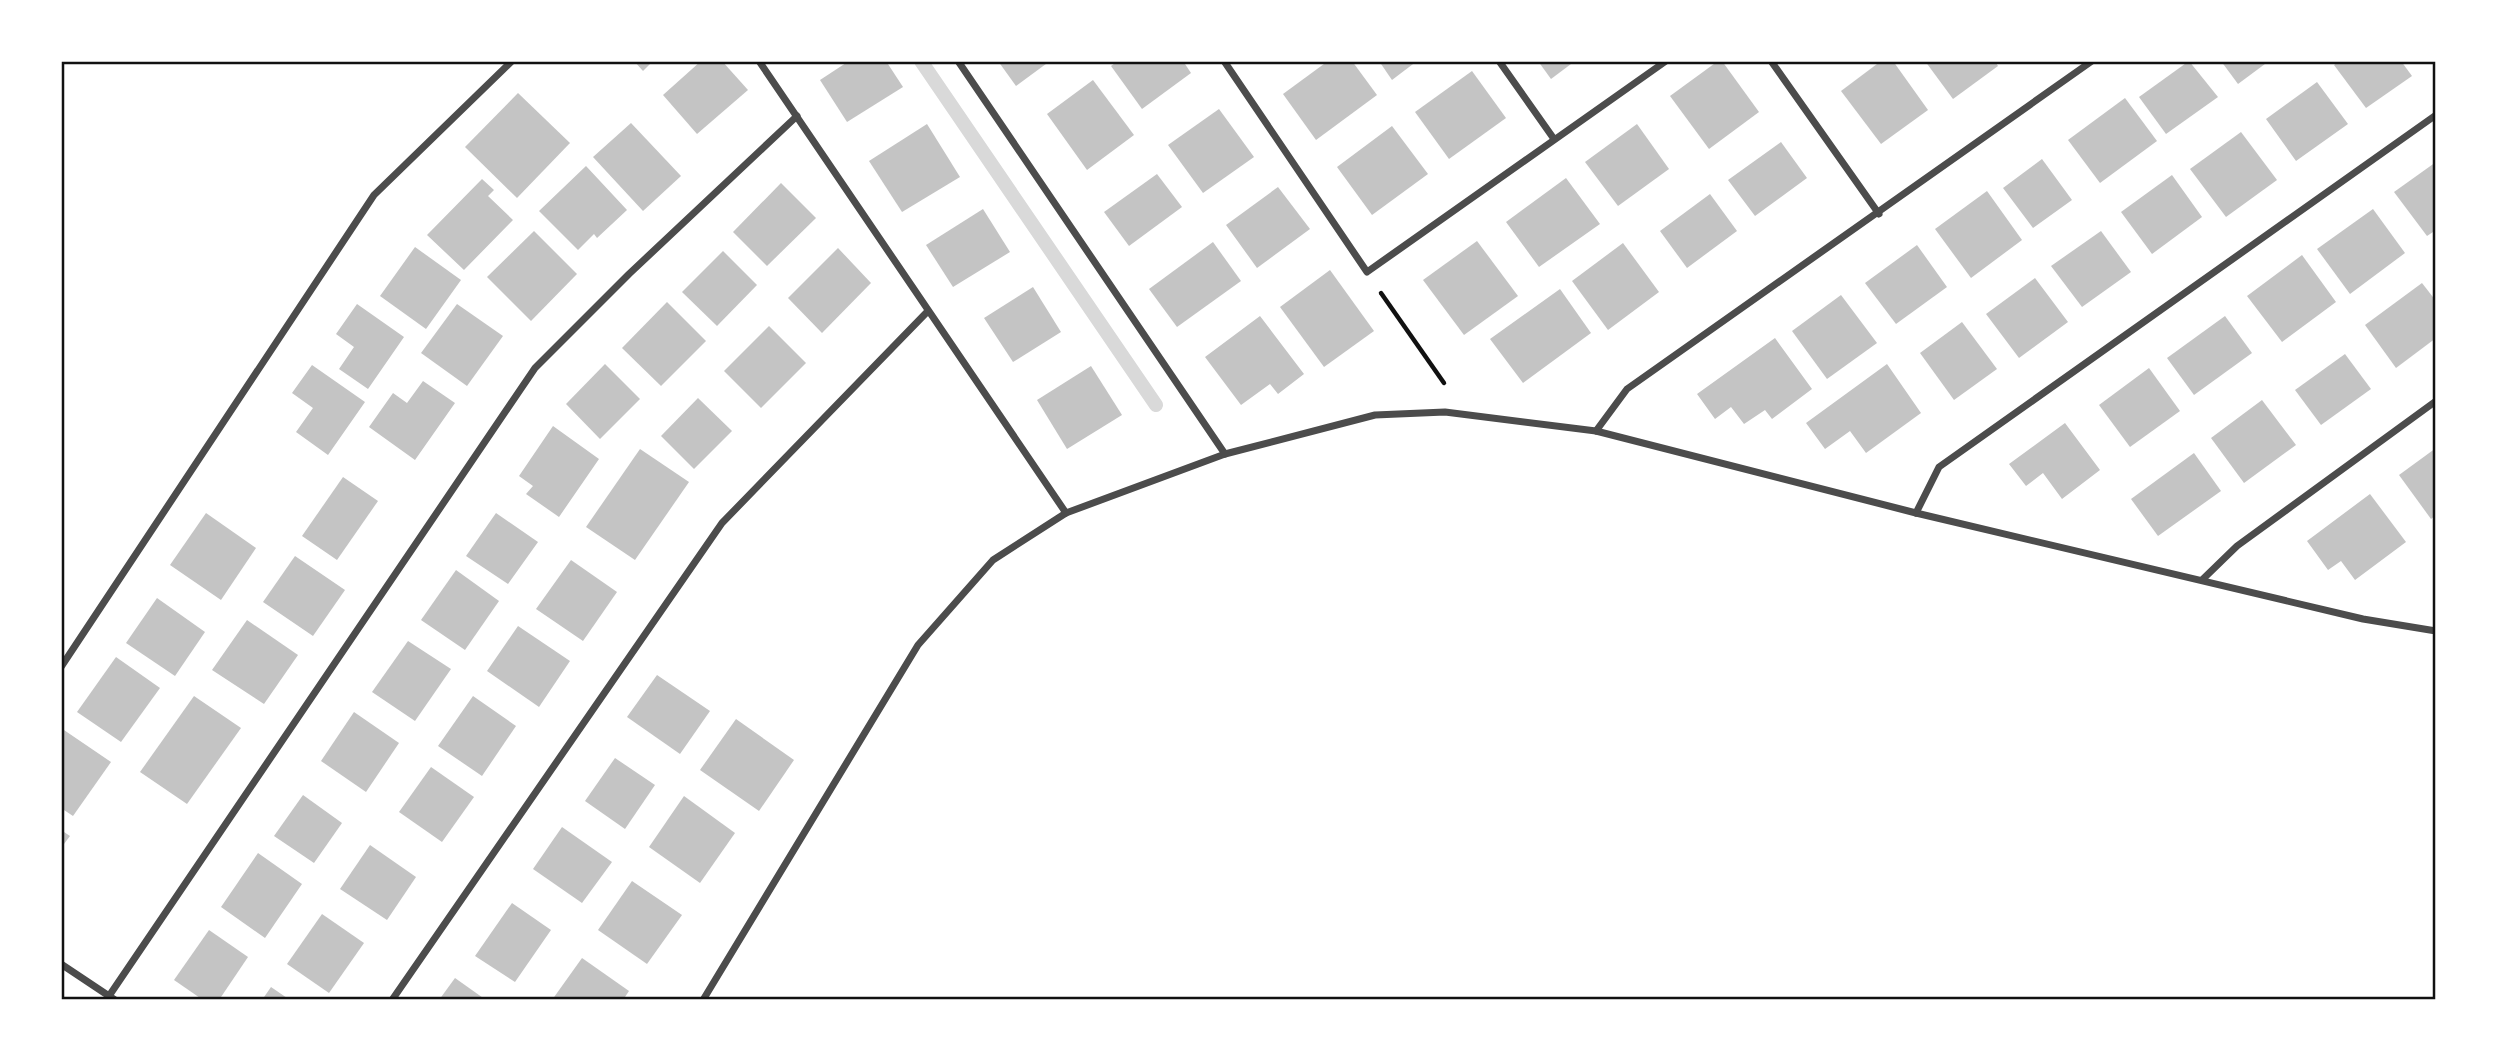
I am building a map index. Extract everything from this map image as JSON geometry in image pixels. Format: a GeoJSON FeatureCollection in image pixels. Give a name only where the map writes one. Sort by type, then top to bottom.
{"type":"FeatureCollection","features":[{"type":"Feature","properties":{"kind":"street"},"geometry":{"type":"LineString","coordinates":[[61,667],[374,195],[512,61]]}},
{"type":"Feature","properties":{"kind":"street"},"geometry":{"type":"LineString","coordinates":[[759,61],[1066,513]]}},
{"type":"Feature","properties":{"kind":"street"},"geometry":{"type":"LineString","coordinates":[[958,61],[1224,454]]}},
{"type":"Feature","properties":{"kind":"street"},"geometry":{"type":"LineString","coordinates":[[1224,61],[1367,272],[1667,61]]}},
{"type":"Feature","properties":{"kind":"street"},"geometry":{"type":"LineString","coordinates":[[1499,61],[1554,139]]}},
{"type":"Feature","properties":{"kind":"street"},"geometry":{"type":"LineString","coordinates":[[1772,61],[1879,214]]}},
{"type":"Feature","properties":{"kind":"street"},"geometry":{"type":"LineString","coordinates":[[1596,431],[1628,389],[2092,61]]}},
{"type":"Feature","properties":{"kind":"street"},"geometry":{"type":"LineString","coordinates":[[1916,513],[1940,467],[2436,114]]}},
{"type":"Feature","properties":{"kind":"street"},"geometry":{"type":"LineString","coordinates":[[61,964],[112,998],[535,368],[629,274],[797,116]]}},
{"type":"Feature","properties":{"kind":"street"},"geometry":{"type":"LineString","coordinates":[[392,1000],[722,523],[927,312]]}},
{"type":"Feature","properties":{"kind":"street"},"geometry":{"type":"LineString","coordinates":[[2203,579],[2237,547],[2436,401]]}},
{"type":"Feature","properties":{"kind":"street"},"geometry":{"type":"LineString","coordinates":[[703,1000],[918,645],[993,560],[1066,513],[1224,454],[1375,415],[1445,412],[1596,431],[1916,513],[2363,619],[2436,631]]}},
{"type":"Feature","properties":{"kind":"path"},"geometry":{"type":"LineString","coordinates":[[1367,272],[1447,388]]}},
{"type":"Feature","properties":{"kind":"building"},"geometry":{"type":"Polygon","coordinates":[[[634,61],[653,61],[643,71],[634,61]]]}},
{"type":"Feature","properties":{"kind":"building"},"geometry":{"type":"Polygon","coordinates":[[[701,61],[722,61],[748,90],[697,134],[663,95],[701,61]]]}},
{"type":"Feature","properties":{"kind":"building"},"geometry":{"type":"Polygon","coordinates":[[[849,61],[886,61],[903,87],[847,122],[820,80],[849,61]]]}},
{"type":"Feature","properties":{"kind":"building"},"geometry":{"type":"Polygon","coordinates":[[[998,61],[1050,61],[1016,86],[998,61]]]}},
{"type":"Feature","properties":{"kind":"building"},"geometry":{"type":"Polygon","coordinates":[[[1118,61],[1183,61],[1191,73],[1142,109],[1111,66],[1118,61]]]}},
{"type":"Feature","properties":{"kind":"building"},"geometry":{"type":"Polygon","coordinates":[[[1328,61],[1352,61],[1377,95],[1316,140],[1283,94],[1328,61]]]}},
{"type":"Feature","properties":{"kind":"building"},"geometry":{"type":"Polygon","coordinates":[[[1379,61],[1417,61],[1392,80],[1379,61]]]}},
{"type":"Feature","properties":{"kind":"building"},"geometry":{"type":"Polygon","coordinates":[[[1538,61],[1575,61],[1551,79],[1538,61]]]}},
{"type":"Feature","properties":{"kind":"building"},"geometry":{"type":"Polygon","coordinates":[[[1718,61],[1722,61],[1759,112],[1709,149],[1670,96],[1718,61]]]}},
{"type":"Feature","properties":{"kind":"building"},"geometry":{"type":"Polygon","coordinates":[[[1881,61],[1893,61],[1928,110],[1881,144],[1841,91],[1881,61]]]}},
{"type":"Feature","properties":{"kind":"building"},"geometry":{"type":"Polygon","coordinates":[[[1925,61],[1995,61],[1998,66],[1953,99],[1925,61]]]}},
{"type":"Feature","properties":{"kind":"building"},"geometry":{"type":"Polygon","coordinates":[[[2189,61],[2218,97],[2166,134],[2139,97],[2189,61]]]}},
{"type":"Feature","properties":{"kind":"building"},"geometry":{"type":"Polygon","coordinates":[[[2221,61],[2269,61],[2238,84],[2221,61]]]}},
{"type":"Feature","properties":{"kind":"building"},"geometry":{"type":"Polygon","coordinates":[[[2339,61],[2401,61],[2412,76],[2366,108],[2334,65],[2339,61]]]}},
{"type":"Feature","properties":{"kind":"building"},"geometry":{"type":"Polygon","coordinates":[[[1472,71],[1506,118],[1449,159],[1415,112],[1472,71]]]}},
{"type":"Feature","properties":{"kind":"building"},"geometry":{"type":"Polygon","coordinates":[[[1093,80],[1134,135],[1087,170],[1047,114],[1093,80]]]}},
{"type":"Feature","properties":{"kind":"building"},"geometry":{"type":"Polygon","coordinates":[[[2317,82],[2348,124],[2296,161],[2266,119],[2317,82]]]}},
{"type":"Feature","properties":{"kind":"building"},"geometry":{"type":"Polygon","coordinates":[[[518,93],[570,143],[517,198],[465,147],[518,93]]]}},
{"type":"Feature","properties":{"kind":"building"},"geometry":{"type":"Polygon","coordinates":[[[2125,98],[2157,141],[2100,183],[2068,140],[2125,98]]]}},
{"type":"Feature","properties":{"kind":"building"},"geometry":{"type":"Polygon","coordinates":[[[1219,109],[1254,157],[1203,193],[1168,145],[1219,109]]]}},
{"type":"Feature","properties":{"kind":"building"},"geometry":{"type":"Polygon","coordinates":[[[631,123],[681,176],[643,211],[593,157],[631,123]]]}},
{"type":"Feature","properties":{"kind":"building"},"geometry":{"type":"Polygon","coordinates":[[[927,124],[960,177],[902,212],[869,161],[927,124]]]}},
{"type":"Feature","properties":{"kind":"building"},"geometry":{"type":"Polygon","coordinates":[[[1637,124],[1669,169],[1618,206],[1585,162],[1637,124]]]}},
{"type":"Feature","properties":{"kind":"building"},"geometry":{"type":"Polygon","coordinates":[[[1392,126],[1428,174],[1372,215],[1337,167],[1392,126]]]}},
{"type":"Feature","properties":{"kind":"building"},"geometry":{"type":"Polygon","coordinates":[[[2241,132],[2277,180],[2226,217],[2190,169],[2241,132]]]}},
{"type":"Feature","properties":{"kind":"building"},"geometry":{"type":"Polygon","coordinates":[[[1781,142],[1807,178],[1755,216],[1728,180],[1781,142]]]}},
{"type":"Feature","properties":{"kind":"building"},"geometry":{"type":"Polygon","coordinates":[[[2042,159],[2072,200],[2033,228],[2003,188],[2042,159]]]}},
{"type":"Feature","properties":{"kind":"building"},"geometry":{"type":"Polygon","coordinates":[[[2436,162],[2436,230],[2427,236],[2394,192],[2436,162]]]}},
{"type":"Feature","properties":{"kind":"building"},"geometry":{"type":"Polygon","coordinates":[[[586,166],[627,210],[597,238],[594,234],[578,250],[539,211],[586,166]]]}},
{"type":"Feature","properties":{"kind":"building"},"geometry":{"type":"Polygon","coordinates":[[[1157,174],[1182,207],[1129,246],[1104,212],[1157,174]]]}},
{"type":"Feature","properties":{"kind":"building"},"geometry":{"type":"Polygon","coordinates":[[[2172,175],[2202,217],[2152,254],[2121,212],[2172,175]]]}},
{"type":"Feature","properties":{"kind":"building"},"geometry":{"type":"Polygon","coordinates":[[[1566,178],[1600,224],[1539,267],[1506,222],[1566,178]]]}},
{"type":"Feature","properties":{"kind":"building"},"geometry":{"type":"Polygon","coordinates":[[[482,179],[494,190],[488,196],[513,220],[464,270],[427,235],[482,179]]]}},
{"type":"Feature","properties":{"kind":"building"},"geometry":{"type":"Polygon","coordinates":[[[781,183],[816,218],[767,266],[733,232],[781,183]]]}},
{"type":"Feature","properties":{"kind":"building"},"geometry":{"type":"Polygon","coordinates":[[[1278,187],[1310,229],[1257,268],[1226,225],[1278,187]]]}},
{"type":"Feature","properties":{"kind":"building"},"geometry":{"type":"Polygon","coordinates":[[[1987,191],[2022,240],[1971,278],[1935,229],[1987,191]]]}},
{"type":"Feature","properties":{"kind":"building"},"geometry":{"type":"Polygon","coordinates":[[[1710,194],[1737,231],[1687,268],[1660,231],[1710,194]]]}},
{"type":"Feature","properties":{"kind":"building"},"geometry":{"type":"Polygon","coordinates":[[[983,209],[1010,252],[953,287],[926,245],[983,209]]]}},
{"type":"Feature","properties":{"kind":"building"},"geometry":{"type":"Polygon","coordinates":[[[2373,209],[2405,253],[2350,294],[2317,249],[2373,209]]]}},
{"type":"Feature","properties":{"kind":"building"},"geometry":{"type":"Polygon","coordinates":[[[534,231],[577,274],[531,321],[487,277],[534,231]]]}},
{"type":"Feature","properties":{"kind":"building"},"geometry":{"type":"Polygon","coordinates":[[[2101,231],[2131,272],[2082,307],[2051,266],[2101,231]]]}},
{"type":"Feature","properties":{"kind":"building"},"geometry":{"type":"Polygon","coordinates":[[[1477,241],[1518,296],[1464,335],[1423,280],[1477,241]]]}},
{"type":"Feature","properties":{"kind":"building"},"geometry":{"type":"Polygon","coordinates":[[[1213,242],[1241,281],[1177,327],[1149,289],[1213,242]]]}},
{"type":"Feature","properties":{"kind":"building"},"geometry":{"type":"Polygon","coordinates":[[[1623,243],[1659,292],[1608,330],[1572,281],[1623,243]]]}},
{"type":"Feature","properties":{"kind":"building"},"geometry":{"type":"Polygon","coordinates":[[[1917,245],[1947,287],[1896,324],[1865,283],[1917,245]]]}},
{"type":"Feature","properties":{"kind":"building"},"geometry":{"type":"Polygon","coordinates":[[[415,247],[461,280],[426,329],[380,296],[415,247]]]}},
{"type":"Feature","properties":{"kind":"building"},"geometry":{"type":"Polygon","coordinates":[[[838,248],[871,283],[822,333],[788,298],[838,248]]]}},
{"type":"Feature","properties":{"kind":"building"},"geometry":{"type":"Polygon","coordinates":[[[723,251],[757,285],[717,326],[682,292],[723,251]]]}},
{"type":"Feature","properties":{"kind":"building"},"geometry":{"type":"Polygon","coordinates":[[[2302,255],[2336,302],[2282,342],[2247,296],[2302,255]]]}},
{"type":"Feature","properties":{"kind":"building"},"geometry":{"type":"Polygon","coordinates":[[[1330,270],[1374,331],[1324,367],[1280,307],[1330,270]]]}},
{"type":"Feature","properties":{"kind":"building"},"geometry":{"type":"Polygon","coordinates":[[[2035,278],[2068,322],[2019,358],[1986,314],[2035,278]]]}},
{"type":"Feature","properties":{"kind":"building"},"geometry":{"type":"Polygon","coordinates":[[[2422,283],[2436,301],[2436,338],[2396,368],[2365,325],[2422,283]]]}},
{"type":"Feature","properties":{"kind":"building"},"geometry":{"type":"Polygon","coordinates":[[[1033,287],[1061,332],[1013,362],[984,318],[1033,287]]]}},
{"type":"Feature","properties":{"kind":"building"},"geometry":{"type":"Polygon","coordinates":[[[1560,289],[1591,333],[1523,383],[1490,339],[1560,289]]]}},
{"type":"Feature","properties":{"kind":"building"},"geometry":{"type":"Polygon","coordinates":[[[1841,295],[1877,343],[1827,379],[1792,331],[1841,295]]]}},
{"type":"Feature","properties":{"kind":"building"},"geometry":{"type":"Polygon","coordinates":[[[667,302],[706,341],[661,386],[622,348],[667,302]]]}},
{"type":"Feature","properties":{"kind":"building"},"geometry":{"type":"Polygon","coordinates":[[[357,304],[404,337],[368,389],[339,369],[354,347],[336,334],[357,304]]]}},
{"type":"Feature","properties":{"kind":"building"},"geometry":{"type":"Polygon","coordinates":[[[457,304],[503,336],[467,386],[421,353],[457,304]]]}},
{"type":"Feature","properties":{"kind":"building"},"geometry":{"type":"Polygon","coordinates":[[[1260,316],[1304,374],[1278,394],[1270,384],[1241,405],[1205,357],[1260,316]]]}},
{"type":"Feature","properties":{"kind":"building"},"geometry":{"type":"Polygon","coordinates":[[[2225,316],[2252,353],[2194,395],[2167,358],[2225,316]]]}},
{"type":"Feature","properties":{"kind":"building"},"geometry":{"type":"Polygon","coordinates":[[[1962,322],[1997,369],[1954,400],[1920,353],[1962,322]]]}},
{"type":"Feature","properties":{"kind":"building"},"geometry":{"type":"Polygon","coordinates":[[[769,326],[806,363],[761,408],[724,371],[769,326]]]}},
{"type":"Feature","properties":{"kind":"building"},"geometry":{"type":"Polygon","coordinates":[[[1775,338],[1812,389],[1772,419],[1765,410],[1744,424],[1731,407],[1715,419],[1697,394],[1775,338]]]}},
{"type":"Feature","properties":{"kind":"building"},"geometry":{"type":"Polygon","coordinates":[[[2345,354],[2371,389],[2321,425],[2295,390],[2345,354]]]}},
{"type":"Feature","properties":{"kind":"building"},"geometry":{"type":"Polygon","coordinates":[[[605,364],[640,399],[600,439],[566,404],[605,364]]]}},
{"type":"Feature","properties":{"kind":"building"},"geometry":{"type":"Polygon","coordinates":[[[1887,364],[1921,413],[1866,453],[1850,431],[1825,449],[1806,423],[1887,364]]]}},
{"type":"Feature","properties":{"kind":"building"},"geometry":{"type":"Polygon","coordinates":[[[312,365],[365,402],[328,455],[296,432],[313,408],[292,393],[312,365]]]}},
{"type":"Feature","properties":{"kind":"building"},"geometry":{"type":"Polygon","coordinates":[[[1091,366],[1122,415],[1067,449],[1037,400],[1091,366]]]}},
{"type":"Feature","properties":{"kind":"building"},"geometry":{"type":"Polygon","coordinates":[[[2149,368],[2180,411],[2130,447],[2099,405],[2149,368]]]}},
{"type":"Feature","properties":{"kind":"building"},"geometry":{"type":"Polygon","coordinates":[[[423,381],[455,403],[415,460],[369,427],[393,393],[407,403],[423,381]]]}},
{"type":"Feature","properties":{"kind":"building"},"geometry":{"type":"Polygon","coordinates":[[[698,398],[732,431],[694,469],[661,436],[698,398]]]}},
{"type":"Feature","properties":{"kind":"building"},"geometry":{"type":"Polygon","coordinates":[[[2262,400],[2296,445],[2244,483],[2211,438],[2262,400]]]}},
{"type":"Feature","properties":{"kind":"building"},"geometry":{"type":"Polygon","coordinates":[[[2065,423],[2100,470],[2062,499],[2043,473],[2026,486],[2009,464],[2065,423]]]}},
{"type":"Feature","properties":{"kind":"building"},"geometry":{"type":"Polygon","coordinates":[[[553,426],[599,459],[559,517],[526,494],[533,486],[519,476],[553,426]]]}},
{"type":"Feature","properties":{"kind":"building"},"geometry":{"type":"Polygon","coordinates":[[[2436,448],[2436,515],[2431,519],[2399,475],[2436,448]]]}},
{"type":"Feature","properties":{"kind":"building"},"geometry":{"type":"Polygon","coordinates":[[[640,449],[689,482],[635,560],[586,527],[640,449]]]}},
{"type":"Feature","properties":{"kind":"building"},"geometry":{"type":"Polygon","coordinates":[[[2194,453],[2221,491],[2158,536],[2131,499],[2194,453]]]}},
{"type":"Feature","properties":{"kind":"building"},"geometry":{"type":"Polygon","coordinates":[[[343,477],[378,501],[337,560],[302,536],[343,477]]]}},
{"type":"Feature","properties":{"kind":"building"},"geometry":{"type":"Polygon","coordinates":[[[2370,494],[2406,542],[2355,580],[2341,561],[2328,570],[2307,541],[2370,494]]]}},
{"type":"Feature","properties":{"kind":"building"},"geometry":{"type":"Polygon","coordinates":[[[206,513],[256,548],[221,600],[170,565],[206,513]]]}},
{"type":"Feature","properties":{"kind":"building"},"geometry":{"type":"Polygon","coordinates":[[[496,513],[538,542],[508,584],[466,556],[496,513]]]}},
{"type":"Feature","properties":{"kind":"building"},"geometry":{"type":"Polygon","coordinates":[[[295,556],[345,590],[313,636],[263,602],[295,556]]]}},
{"type":"Feature","properties":{"kind":"building"},"geometry":{"type":"Polygon","coordinates":[[[571,560],[617,592],[583,641],[536,609],[571,560]]]}},
{"type":"Feature","properties":{"kind":"building"},"geometry":{"type":"Polygon","coordinates":[[[456,570],[499,601],[465,650],[421,620],[456,570]]]}},
{"type":"Feature","properties":{"kind":"building"},"geometry":{"type":"Polygon","coordinates":[[[157,598],[205,632],[175,676],[126,643],[157,598]]]}},
{"type":"Feature","properties":{"kind":"building"},"geometry":{"type":"Polygon","coordinates":[[[247,620],[298,655],[264,704],[212,670],[247,620]]]}},
{"type":"Feature","properties":{"kind":"building"},"geometry":{"type":"Polygon","coordinates":[[[518,626],[570,661],[539,707],[487,671],[518,626]]]}},
{"type":"Feature","properties":{"kind":"building"},"geometry":{"type":"Polygon","coordinates":[[[408,641],[451,669],[415,721],[372,692],[408,641]]]}},
{"type":"Feature","properties":{"kind":"building"},"geometry":{"type":"Polygon","coordinates":[[[116,657],[160,688],[121,742],[77,712],[116,657]]]}},
{"type":"Feature","properties":{"kind":"building"},"geometry":{"type":"Polygon","coordinates":[[[657,675],[710,711],[680,754],[627,717],[657,675]]]}},
{"type":"Feature","properties":{"kind":"building"},"geometry":{"type":"Polygon","coordinates":[[[194,696],[241,728],[187,804],[140,772],[194,696]]]}},
{"type":"Feature","properties":{"kind":"building"},"geometry":{"type":"Polygon","coordinates":[[[473,696],[516,726],[482,776],[438,746],[473,696]]]}},
{"type":"Feature","properties":{"kind":"building"},"geometry":{"type":"Polygon","coordinates":[[[354,712],[399,743],[366,792],[321,761],[354,712]]]}},
{"type":"Feature","properties":{"kind":"building"},"geometry":{"type":"Polygon","coordinates":[[[736,719],[794,760],[759,811],[700,770],[736,719]]]}},
{"type":"Feature","properties":{"kind":"building"},"geometry":{"type":"Polygon","coordinates":[[[61,728],[111,762],[73,816],[61,808],[61,728]]]}},
{"type":"Feature","properties":{"kind":"building"},"geometry":{"type":"Polygon","coordinates":[[[615,758],[655,785],[625,829],[585,801],[615,758]]]}},
{"type":"Feature","properties":{"kind":"building"},"geometry":{"type":"Polygon","coordinates":[[[431,767],[474,797],[442,842],[399,812],[431,767]]]}},
{"type":"Feature","properties":{"kind":"building"},"geometry":{"type":"Polygon","coordinates":[[[303,795],[342,823],[314,863],[274,836],[303,795]]]}},
{"type":"Feature","properties":{"kind":"building"},"geometry":{"type":"Polygon","coordinates":[[[684,796],[735,833],[700,883],[649,847],[684,796]]]}},
{"type":"Feature","properties":{"kind":"building"},"geometry":{"type":"Polygon","coordinates":[[[562,827],[612,862],[582,903],[533,869],[562,827]]]}},
{"type":"Feature","properties":{"kind":"building"},"geometry":{"type":"Polygon","coordinates":[[[61,830],[70,836],[61,848],[61,830]]]}},
{"type":"Feature","properties":{"kind":"building"},"geometry":{"type":"Polygon","coordinates":[[[370,845],[416,877],[387,920],[340,889],[370,845]]]}},
{"type":"Feature","properties":{"kind":"building"},"geometry":{"type":"Polygon","coordinates":[[[258,853],[302,884],[265,938],[221,907],[258,853]]]}},
{"type":"Feature","properties":{"kind":"building"},"geometry":{"type":"Polygon","coordinates":[[[632,881],[682,915],[647,964],[598,930],[632,881]]]}},
{"type":"Feature","properties":{"kind":"building"},"geometry":{"type":"Polygon","coordinates":[[[512,903],[551,930],[515,982],[475,956],[512,903]]]}},
{"type":"Feature","properties":{"kind":"building"},"geometry":{"type":"Polygon","coordinates":[[[322,914],[364,943],[329,993],[287,964],[322,914]]]}},
{"type":"Feature","properties":{"kind":"building"},"geometry":{"type":"Polygon","coordinates":[[[209,930],[248,957],[219,1000],[203,1000],[174,980],[209,930]]]}},
{"type":"Feature","properties":{"kind":"building"},"geometry":{"type":"Polygon","coordinates":[[[582,958],[629,991],[623,1000],[552,1000],[582,958]]]}},
{"type":"Feature","properties":{"kind":"building"},"geometry":{"type":"Polygon","coordinates":[[[455,978],[486,1000],[439,1000],[455,978]]]}},
{"type":"Feature","properties":{"kind":"building"},"geometry":{"type":"Polygon","coordinates":[[[271,987],[290,1000],[262,1000],[271,987]]]}},
{"type":"Feature","properties":{"kind":"waterway"},"geometry":{"type":"LineString","coordinates":[[921,61],[1156,405]]}}]}
